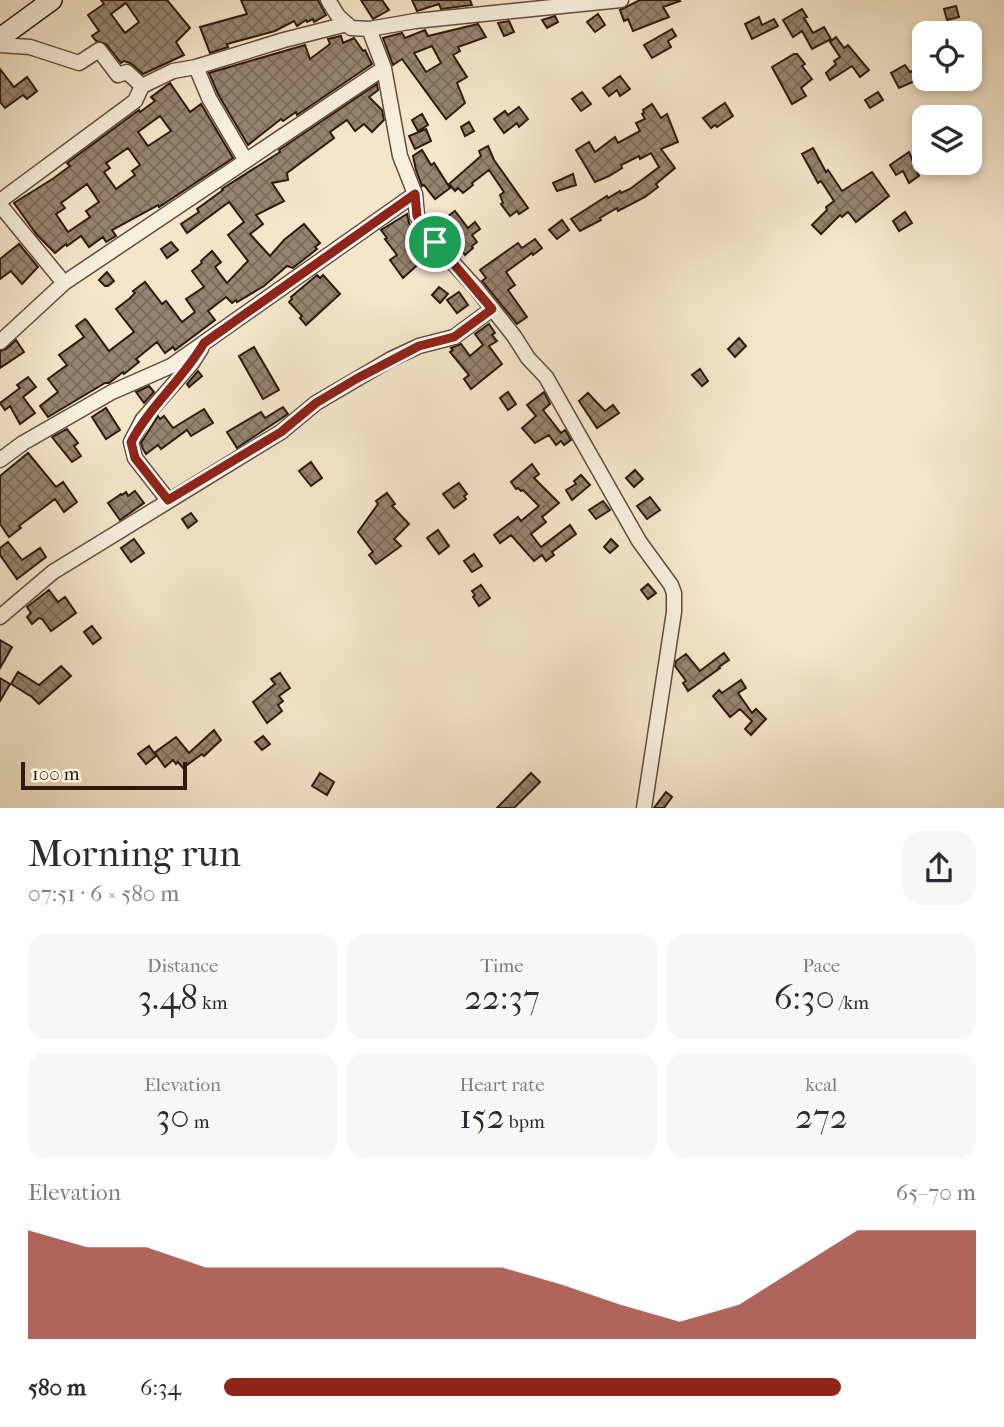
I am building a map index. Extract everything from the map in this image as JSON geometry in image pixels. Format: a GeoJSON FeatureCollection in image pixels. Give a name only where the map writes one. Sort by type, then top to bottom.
{"type":"FeatureCollection","features":[{"type":"Feature","properties":{"kind":"main road"},"geometry":{"type":"LineString","coordinates":[[0,38],[52,0]]}},
{"type":"Feature","properties":{"kind":"street"},"geometry":{"type":"LineString","coordinates":[[328,0],[338,16],[351,28],[369,29],[502,6],[621,0]]}},
{"type":"Feature","properties":{"kind":"street"},"geometry":{"type":"LineString","coordinates":[[64,283],[0,203],[135,101],[142,86],[173,71],[196,67],[347,24]]}},
{"type":"Feature","properties":{"kind":"street"},"geometry":{"type":"LineString","coordinates":[[369,29],[384,68],[400,156],[415,194],[417,216],[435,242],[546,377],[639,541],[668,580],[674,593],[674,612],[644,807]]}},
{"type":"Feature","properties":{"kind":"street"},"geometry":{"type":"LineString","coordinates":[[0,45],[30,47],[79,63],[99,50],[118,75],[127,72],[142,86]]}},
{"type":"Feature","properties":{"kind":"street"},"geometry":{"type":"LineString","coordinates":[[196,67],[209,98],[246,161]]}},
{"type":"Feature","properties":{"kind":"street"},"geometry":{"type":"LineString","coordinates":[[0,342],[64,283],[384,68]]}},
{"type":"Feature","properties":{"kind":"street"},"geometry":{"type":"LineString","coordinates":[[0,460],[23,443],[112,392],[171,366],[415,194]]}},
{"type":"Feature","properties":{"kind":"street"},"geometry":{"type":"LineString","coordinates":[[0,617],[53,572],[281,432],[316,403],[419,346],[454,337],[492,309]]}},
{"type":"Feature","properties":{"kind":"street"},"geometry":{"type":"LineString","coordinates":[[168,500],[135,458],[131,442],[143,419],[192,363],[204,343]]}},
{"type":"Feature","properties":{"kind":"building"},"geometry":{"type":"Polygon","coordinates":[[[101,0],[167,0],[190,28],[176,42],[184,55],[143,74],[130,63],[121,63],[106,44],[96,41],[92,36],[99,31],[88,15],[104,4],[101,0]],[[126,3],[111,14],[125,33],[139,22],[126,3]]]}},
{"type":"Feature","properties":{"kind":"building"},"geometry":{"type":"Polygon","coordinates":[[[241,0],[318,0],[326,15],[314,22],[313,19],[307,22],[306,20],[297,26],[294,21],[275,31],[227,44],[228,47],[210,53],[200,27],[247,14],[241,0]]]}},
{"type":"Feature","properties":{"kind":"building"},"geometry":{"type":"Polygon","coordinates":[[[361,0],[382,0],[389,10],[373,19],[361,0]]]}},
{"type":"Feature","properties":{"kind":"building"},"geometry":{"type":"Polygon","coordinates":[[[412,0],[470,0],[472,5],[441,9],[439,4],[417,11],[412,0]]]}},
{"type":"Feature","properties":{"kind":"building"},"geometry":{"type":"Polygon","coordinates":[[[640,0],[680,1],[663,7],[669,17],[633,31],[628,19],[624,21],[620,10],[640,0]]]}},
{"type":"Feature","properties":{"kind":"building"},"geometry":{"type":"Polygon","coordinates":[[[956,6],[959,17],[947,20],[944,9],[956,6]]]}},
{"type":"Feature","properties":{"kind":"building"},"geometry":{"type":"Polygon","coordinates":[[[802,9],[813,33],[824,27],[831,39],[812,49],[802,31],[793,37],[783,20],[802,9]]]}},
{"type":"Feature","properties":{"kind":"building"},"geometry":{"type":"Polygon","coordinates":[[[598,14],[605,25],[595,32],[587,22],[598,14]]]}},
{"type":"Feature","properties":{"kind":"building"},"geometry":{"type":"Polygon","coordinates":[[[555,16],[558,22],[547,28],[542,20],[555,16]]]}},
{"type":"Feature","properties":{"kind":"building"},"geometry":{"type":"Polygon","coordinates":[[[759,17],[762,25],[774,19],[778,26],[752,39],[745,24],[759,17]]]}},
{"type":"Feature","properties":{"kind":"building"},"geometry":{"type":"Polygon","coordinates":[[[509,21],[514,32],[504,36],[498,23],[509,21]]]}},
{"type":"Feature","properties":{"kind":"building"},"geometry":{"type":"Polygon","coordinates":[[[478,24],[486,37],[458,47],[460,51],[453,55],[467,77],[457,83],[465,103],[446,119],[402,59],[393,65],[383,38],[402,33],[405,38],[425,30],[428,36],[478,24]],[[432,46],[414,53],[426,72],[441,63],[432,46]]]}},
{"type":"Feature","properties":{"kind":"building"},"geometry":{"type":"Polygon","coordinates":[[[672,29],[676,36],[668,41],[671,47],[652,58],[644,45],[672,29]]]}},
{"type":"Feature","properties":{"kind":"building"},"geometry":{"type":"Polygon","coordinates":[[[341,36],[343,43],[354,38],[363,51],[365,50],[372,64],[297,115],[296,112],[283,121],[281,119],[248,145],[209,73],[305,45],[310,59],[330,44],[328,39],[341,36]]]}},
{"type":"Feature","properties":{"kind":"building"},"geometry":{"type":"Polygon","coordinates":[[[836,37],[844,48],[848,45],[869,70],[860,77],[852,66],[830,80],[826,73],[840,57],[830,42],[836,37]]]}},
{"type":"Feature","properties":{"kind":"building"},"geometry":{"type":"Polygon","coordinates":[[[794,54],[805,64],[802,66],[812,79],[801,88],[806,96],[792,104],[772,67],[794,54]]]}},
{"type":"Feature","properties":{"kind":"building"},"geometry":{"type":"Polygon","coordinates":[[[905,65],[912,71],[912,82],[899,88],[891,73],[905,65]]]}},
{"type":"Feature","properties":{"kind":"building"},"geometry":{"type":"Polygon","coordinates":[[[0,69],[14,87],[27,77],[37,91],[27,99],[23,95],[5,108],[0,102],[0,69]]]}},
{"type":"Feature","properties":{"kind":"building"},"geometry":{"type":"Polygon","coordinates":[[[620,76],[630,89],[620,96],[617,90],[609,96],[603,88],[620,76]]]}},
{"type":"Feature","properties":{"kind":"building"},"geometry":{"type":"Polygon","coordinates":[[[170,83],[190,112],[201,104],[233,158],[159,207],[158,205],[112,230],[116,236],[106,242],[103,237],[89,247],[81,236],[55,253],[37,235],[14,203],[54,178],[70,166],[67,163],[155,101],[151,97],[170,83]],[[160,116],[138,132],[148,146],[171,131],[160,116]],[[128,148],[106,163],[110,168],[104,172],[116,189],[135,175],[132,171],[140,165],[128,148]],[[87,184],[61,203],[65,208],[56,214],[68,232],[90,217],[86,211],[99,202],[87,184]]]}},
{"type":"Feature","properties":{"kind":"building"},"geometry":{"type":"Polygon","coordinates":[[[377,84],[378,90],[369,97],[382,110],[384,120],[372,132],[364,124],[355,131],[347,120],[330,132],[334,138],[287,173],[288,180],[272,183],[284,201],[256,215],[263,224],[250,234],[270,256],[304,224],[320,243],[315,247],[317,249],[293,268],[287,266],[264,286],[237,302],[236,300],[232,303],[226,297],[208,311],[215,320],[175,350],[173,347],[165,353],[157,342],[136,359],[139,362],[124,374],[123,372],[109,383],[48,417],[40,406],[58,392],[48,379],[67,365],[59,355],[84,337],[76,326],[85,319],[109,351],[134,332],[116,309],[145,282],[162,304],[166,301],[182,322],[195,312],[186,299],[204,287],[192,271],[212,251],[221,262],[215,267],[227,283],[248,261],[228,235],[244,222],[229,202],[187,233],[181,224],[199,212],[197,209],[222,189],[377,84]]]}},
{"type":"Feature","properties":{"kind":"building"},"geometry":{"type":"Polygon","coordinates":[[[582,92],[591,104],[581,111],[572,99],[582,92]]]}},
{"type":"Feature","properties":{"kind":"building"},"geometry":{"type":"Polygon","coordinates":[[[878,92],[883,100],[870,108],[865,100],[878,92]]]}},
{"type":"Feature","properties":{"kind":"building"},"geometry":{"type":"Polygon","coordinates":[[[725,103],[733,116],[711,128],[703,118],[725,103]]]}},
{"type":"Feature","properties":{"kind":"building"},"geometry":{"type":"Polygon","coordinates":[[[652,104],[661,118],[667,114],[678,142],[661,149],[675,168],[645,197],[618,211],[617,208],[580,231],[571,219],[607,196],[608,198],[630,189],[659,167],[651,153],[621,165],[622,168],[595,182],[576,150],[589,142],[595,152],[615,137],[618,143],[640,131],[636,123],[645,119],[643,110],[652,104]]]}},
{"type":"Feature","properties":{"kind":"building"},"geometry":{"type":"Polygon","coordinates":[[[519,107],[528,119],[519,127],[517,123],[504,133],[494,119],[505,111],[508,115],[519,107]]]}},
{"type":"Feature","properties":{"kind":"building"},"geometry":{"type":"Polygon","coordinates":[[[422,114],[428,125],[418,131],[412,120],[422,114]]]}},
{"type":"Feature","properties":{"kind":"building"},"geometry":{"type":"Polygon","coordinates":[[[469,122],[474,131],[465,136],[461,127],[469,122]]]}},
{"type":"Feature","properties":{"kind":"building"},"geometry":{"type":"Polygon","coordinates":[[[426,129],[431,141],[415,149],[409,136],[426,129]]]}},
{"type":"Feature","properties":{"kind":"building"},"geometry":{"type":"Polygon","coordinates":[[[488,146],[494,160],[528,208],[519,214],[517,211],[510,216],[501,204],[500,195],[504,192],[489,170],[463,193],[458,188],[455,191],[449,184],[481,156],[479,151],[488,146]]]}},
{"type":"Feature","properties":{"kind":"building"},"geometry":{"type":"Polygon","coordinates":[[[813,148],[826,172],[828,170],[842,191],[872,172],[889,196],[856,222],[848,212],[842,217],[840,215],[821,234],[812,225],[834,201],[821,181],[818,183],[802,154],[813,148]]]}},
{"type":"Feature","properties":{"kind":"building"},"geometry":{"type":"Polygon","coordinates":[[[422,150],[450,188],[435,199],[424,185],[422,186],[416,170],[413,156],[422,150]]]}},
{"type":"Feature","properties":{"kind":"building"},"geometry":{"type":"Polygon","coordinates":[[[909,152],[912,175],[919,176],[909,183],[903,171],[896,175],[890,165],[909,152]]]}},
{"type":"Feature","properties":{"kind":"building"},"geometry":{"type":"Polygon","coordinates":[[[573,174],[576,185],[557,191],[553,183],[573,174]]]}},
{"type":"Feature","properties":{"kind":"building"},"geometry":{"type":"Polygon","coordinates":[[[455,211],[468,228],[475,222],[480,229],[472,235],[477,242],[465,255],[453,240],[460,234],[447,217],[455,211]]]}},
{"type":"Feature","properties":{"kind":"building"},"geometry":{"type":"Polygon","coordinates":[[[905,212],[912,223],[899,231],[893,221],[905,212]]]}},
{"type":"Feature","properties":{"kind":"building"},"geometry":{"type":"Polygon","coordinates":[[[407,214],[409,223],[428,249],[420,255],[424,259],[403,278],[390,260],[397,255],[381,230],[407,214]]]}},
{"type":"Feature","properties":{"kind":"building"},"geometry":{"type":"Polygon","coordinates":[[[562,220],[569,230],[557,239],[549,230],[562,220]]]}},
{"type":"Feature","properties":{"kind":"building"},"geometry":{"type":"Polygon","coordinates":[[[535,239],[542,248],[506,272],[515,285],[508,290],[527,317],[517,324],[482,281],[486,278],[480,270],[518,243],[522,248],[535,239]]]}},
{"type":"Feature","properties":{"kind":"building"},"geometry":{"type":"Polygon","coordinates":[[[171,242],[178,250],[167,258],[161,249],[171,242]]]}},
{"type":"Feature","properties":{"kind":"building"},"geometry":{"type":"Polygon","coordinates":[[[19,244],[38,267],[22,284],[11,271],[0,279],[0,259],[19,244]]]}},
{"type":"Feature","properties":{"kind":"building"},"geometry":{"type":"Polygon","coordinates":[[[107,272],[114,281],[105,286],[99,280],[107,272]]]}},
{"type":"Feature","properties":{"kind":"building"},"geometry":{"type":"Polygon","coordinates":[[[317,275],[320,278],[323,275],[340,294],[306,325],[300,318],[302,316],[289,302],[291,297],[317,275]]]}},
{"type":"Feature","properties":{"kind":"building"},"geometry":{"type":"Polygon","coordinates":[[[439,287],[448,294],[440,303],[432,295],[439,287]]]}},
{"type":"Feature","properties":{"kind":"building"},"geometry":{"type":"Polygon","coordinates":[[[459,292],[468,305],[457,313],[447,300],[459,292]]]}},
{"type":"Feature","properties":{"kind":"building"},"geometry":{"type":"Polygon","coordinates":[[[489,324],[497,341],[489,346],[502,364],[471,389],[464,379],[469,375],[450,352],[453,350],[451,348],[461,344],[470,356],[483,345],[475,334],[489,324]]]}},
{"type":"Feature","properties":{"kind":"building"},"geometry":{"type":"Polygon","coordinates":[[[739,338],[746,346],[735,357],[728,349],[739,338]]]}},
{"type":"Feature","properties":{"kind":"building"},"geometry":{"type":"Polygon","coordinates":[[[16,340],[24,352],[0,368],[0,351],[16,340]]]}},
{"type":"Feature","properties":{"kind":"building"},"geometry":{"type":"Polygon","coordinates":[[[254,347],[279,390],[263,399],[239,356],[254,347]]]}},
{"type":"Feature","properties":{"kind":"building"},"geometry":{"type":"Polygon","coordinates":[[[700,369],[708,381],[702,386],[692,375],[700,369]]]}},
{"type":"Feature","properties":{"kind":"building"},"geometry":{"type":"Polygon","coordinates":[[[198,371],[202,376],[189,387],[187,384],[198,371]]]}},
{"type":"Feature","properties":{"kind":"building"},"geometry":{"type":"Polygon","coordinates":[[[28,377],[36,387],[23,397],[35,413],[20,424],[10,406],[5,410],[0,403],[20,388],[17,385],[28,377]]]}},
{"type":"Feature","properties":{"kind":"building"},"geometry":{"type":"Polygon","coordinates":[[[149,386],[154,392],[144,403],[136,392],[149,386]]]}},
{"type":"Feature","properties":{"kind":"building"},"geometry":{"type":"Polygon","coordinates":[[[508,392],[516,404],[508,410],[500,398],[508,392]]]}},
{"type":"Feature","properties":{"kind":"building"},"geometry":{"type":"Polygon","coordinates":[[[544,392],[550,404],[543,410],[561,433],[565,430],[571,440],[564,445],[561,441],[556,445],[549,435],[535,443],[522,428],[536,416],[527,405],[544,392]]]}},
{"type":"Feature","properties":{"kind":"building"},"geometry":{"type":"Polygon","coordinates":[[[588,393],[605,411],[613,405],[619,413],[597,428],[579,401],[588,393]]]}},
{"type":"Feature","properties":{"kind":"building"},"geometry":{"type":"Polygon","coordinates":[[[283,407],[288,414],[237,448],[227,432],[261,412],[265,418],[283,407]]]}},
{"type":"Feature","properties":{"kind":"building"},"geometry":{"type":"Polygon","coordinates":[[[106,408],[120,430],[106,439],[92,417],[106,408]]]}},
{"type":"Feature","properties":{"kind":"building"},"geometry":{"type":"Polygon","coordinates":[[[204,409],[213,423],[191,436],[187,430],[161,449],[158,445],[146,454],[141,443],[158,416],[160,419],[164,416],[173,428],[204,409]]]}},
{"type":"Feature","properties":{"kind":"building"},"geometry":{"type":"Polygon","coordinates":[[[67,429],[78,443],[74,446],[81,456],[72,462],[52,437],[67,429]]]}},
{"type":"Feature","properties":{"kind":"building"},"geometry":{"type":"Polygon","coordinates":[[[28,453],[56,487],[63,482],[77,502],[64,512],[55,499],[19,526],[21,528],[9,537],[0,524],[0,476],[28,453]]]}},
{"type":"Feature","properties":{"kind":"building"},"geometry":{"type":"Polygon","coordinates":[[[311,462],[322,478],[311,486],[299,471],[311,462]]]}},
{"type":"Feature","properties":{"kind":"building"},"geometry":{"type":"Polygon","coordinates":[[[532,464],[539,474],[534,478],[559,503],[542,517],[546,522],[531,534],[541,547],[570,525],[576,534],[552,552],[554,555],[546,561],[542,555],[534,561],[511,535],[500,543],[494,535],[518,517],[521,521],[539,506],[511,482],[532,464]]]}},
{"type":"Feature","properties":{"kind":"building"},"geometry":{"type":"Polygon","coordinates":[[[635,470],[643,479],[634,487],[626,478],[635,470]]]}},
{"type":"Feature","properties":{"kind":"building"},"geometry":{"type":"Polygon","coordinates":[[[581,475],[590,485],[572,500],[566,490],[576,484],[574,481],[581,475]]]}},
{"type":"Feature","properties":{"kind":"building"},"geometry":{"type":"Polygon","coordinates":[[[459,483],[467,494],[464,496],[466,499],[454,508],[443,494],[459,483]]]}},
{"type":"Feature","properties":{"kind":"building"},"geometry":{"type":"Polygon","coordinates":[[[135,491],[144,503],[120,520],[108,503],[121,494],[126,492],[128,496],[135,491]]]}},
{"type":"Feature","properties":{"kind":"building"},"geometry":{"type":"Polygon","coordinates":[[[387,493],[395,504],[392,506],[409,524],[394,539],[401,546],[376,564],[369,555],[373,552],[358,532],[378,504],[376,501],[387,493]]]}},
{"type":"Feature","properties":{"kind":"building"},"geometry":{"type":"Polygon","coordinates":[[[650,497],[660,510],[647,519],[637,506],[650,497]]]}},
{"type":"Feature","properties":{"kind":"building"},"geometry":{"type":"Polygon","coordinates":[[[603,501],[610,510],[596,519],[589,510],[603,501]]]}},
{"type":"Feature","properties":{"kind":"building"},"geometry":{"type":"Polygon","coordinates":[[[191,513],[197,521],[188,528],[182,519],[191,513]]]}},
{"type":"Feature","properties":{"kind":"building"},"geometry":{"type":"Polygon","coordinates":[[[438,530],[449,546],[439,554],[427,538],[438,530]]]}},
{"type":"Feature","properties":{"kind":"building"},"geometry":{"type":"Polygon","coordinates":[[[134,539],[144,553],[131,562],[121,548],[134,539]]]}},
{"type":"Feature","properties":{"kind":"building"},"geometry":{"type":"Polygon","coordinates":[[[611,539],[618,546],[610,553],[604,547],[611,539]]]}},
{"type":"Feature","properties":{"kind":"building"},"geometry":{"type":"Polygon","coordinates":[[[8,542],[22,560],[40,548],[46,557],[17,579],[0,555],[0,548],[8,542]]]}},
{"type":"Feature","properties":{"kind":"building"},"geometry":{"type":"Polygon","coordinates":[[[474,554],[482,566],[472,572],[464,561],[474,554]]]}},
{"type":"Feature","properties":{"kind":"building"},"geometry":{"type":"Polygon","coordinates":[[[648,584],[656,593],[648,599],[641,590],[648,584]]]}},
{"type":"Feature","properties":{"kind":"building"},"geometry":{"type":"Polygon","coordinates":[[[481,585],[490,598],[479,606],[472,591],[481,585]]]}},
{"type":"Feature","properties":{"kind":"building"},"geometry":{"type":"Polygon","coordinates":[[[49,590],[58,602],[65,597],[76,613],[51,631],[42,619],[39,618],[32,624],[27,617],[31,613],[27,607],[49,590]]]}},
{"type":"Feature","properties":{"kind":"building"},"geometry":{"type":"Polygon","coordinates":[[[92,626],[101,638],[93,644],[84,632],[92,626]]]}},
{"type":"Feature","properties":{"kind":"building"},"geometry":{"type":"Polygon","coordinates":[[[0,640],[12,647],[0,668],[0,640]]]}},
{"type":"Feature","properties":{"kind":"building"},"geometry":{"type":"Polygon","coordinates":[[[724,653],[729,660],[688,691],[683,683],[686,681],[675,666],[676,661],[686,654],[700,671],[724,653]]]}},
{"type":"Feature","properties":{"kind":"building"},"geometry":{"type":"Polygon","coordinates":[[[61,666],[71,676],[39,704],[11,684],[18,672],[39,685],[61,666]]]}},
{"type":"Feature","properties":{"kind":"building"},"geometry":{"type":"Polygon","coordinates":[[[280,673],[290,688],[279,696],[283,701],[278,705],[282,711],[267,723],[253,702],[275,684],[271,679],[280,673]]]}},
{"type":"Feature","properties":{"kind":"building"},"geometry":{"type":"Polygon","coordinates":[[[0,678],[10,684],[0,701],[0,678]]]}},
{"type":"Feature","properties":{"kind":"building"},"geometry":{"type":"Polygon","coordinates":[[[741,680],[746,688],[738,693],[752,713],[756,709],[766,719],[751,735],[745,729],[752,721],[740,709],[730,717],[713,696],[719,690],[722,693],[741,680]]]}},
{"type":"Feature","properties":{"kind":"building"},"geometry":{"type":"Polygon","coordinates":[[[214,730],[221,740],[204,756],[202,754],[183,768],[173,760],[165,767],[155,753],[156,756],[146,764],[138,754],[149,746],[154,753],[176,737],[189,753],[214,730]]]}},
{"type":"Feature","properties":{"kind":"building"},"geometry":{"type":"Polygon","coordinates":[[[263,736],[270,744],[262,750],[255,742],[263,736]]]}},
{"type":"Feature","properties":{"kind":"building"},"geometry":{"type":"Polygon","coordinates":[[[320,773],[334,782],[327,795],[312,786],[320,773]]]}},
{"type":"Feature","properties":{"kind":"building"},"geometry":{"type":"Polygon","coordinates":[[[531,773],[540,782],[514,808],[497,808],[531,773]]]}},
{"type":"Feature","properties":{"kind":"building"},"geometry":{"type":"Polygon","coordinates":[[[666,792],[672,797],[664,808],[654,808],[666,792]]]}},
{"type":"Feature","properties":{"kind":"route"},"geometry":{"type":"LineString","coordinates":[[415,194],[417,216],[435,242],[492,309],[454,337],[419,346],[356,379],[316,403],[281,432],[168,500],[135,458],[131,442],[143,419],[192,363],[204,343],[415,194]]}}]}
